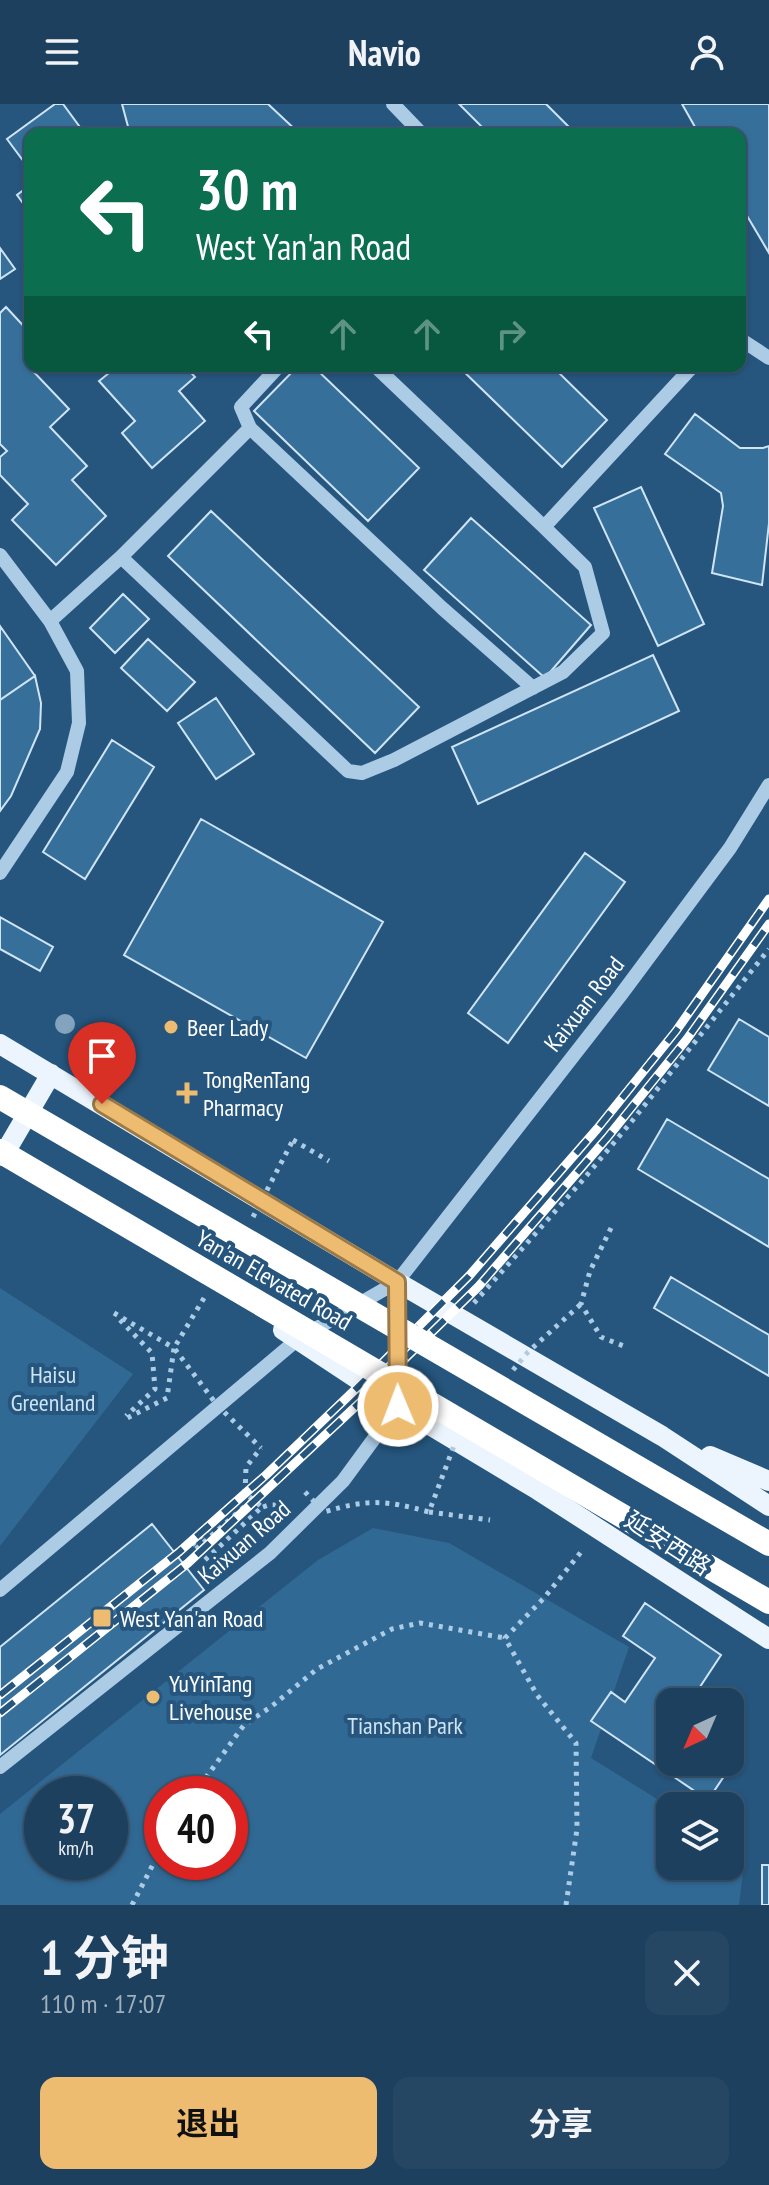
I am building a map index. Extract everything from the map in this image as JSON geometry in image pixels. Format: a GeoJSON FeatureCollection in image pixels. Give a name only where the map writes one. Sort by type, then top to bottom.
{"type":"FeatureCollection","features":[{"type":"Feature","properties":{"kind":"highway","name":"Yan'an Elevated Road"},"geometry":{"type":"LineString","coordinates":[[0,1097],[769,1544]]}},
{"type":"Feature","properties":{"kind":"highway","name":"Yan'an Elevated Road"},"geometry":{"type":"LineString","coordinates":[[1,1153],[769,1602]]}},
{"type":"Feature","properties":{"kind":"main road"},"geometry":{"type":"LineString","coordinates":[[0,1044],[397,1282],[662,1436],[769,1506]]}},
{"type":"Feature","properties":{"kind":"main road"},"geometry":{"type":"LineString","coordinates":[[51,1074],[1,1153],[298,1339],[398,1406],[538,1490],[650,1533],[769,1602]]}},
{"type":"Feature","properties":{"kind":"main road"},"geometry":{"type":"LineString","coordinates":[[662,1436],[769,1481]]}},
{"type":"Feature","properties":{"kind":"main road","name":"延安西路"},"geometry":{"type":"LineString","coordinates":[[538,1490],[769,1639]]}},
{"type":"Feature","properties":{"kind":"street"},"geometry":{"type":"LineString","coordinates":[[393,104],[416,128]]}},
{"type":"Feature","properties":{"kind":"street"},"geometry":{"type":"LineString","coordinates":[[746,343],[769,358]]}},
{"type":"Feature","properties":{"kind":"street"},"geometry":{"type":"LineString","coordinates":[[273,372],[241,407],[250,428],[442,608],[533,688]]}},
{"type":"Feature","properties":{"kind":"street"},"geometry":{"type":"LineString","coordinates":[[121,557],[348,771],[362,773],[394,760],[563,672],[603,633],[585,567],[381,372]]}},
{"type":"Feature","properties":{"kind":"street"},"geometry":{"type":"LineString","coordinates":[[544,527],[687,372]]}},
{"type":"Feature","properties":{"kind":"street"},"geometry":{"type":"LineString","coordinates":[[50,621],[121,557],[250,428]]}},
{"type":"Feature","properties":{"kind":"street"},"geometry":{"type":"LineString","coordinates":[[0,555],[50,621],[77,671],[79,723],[67,772],[0,873]]}},
{"type":"Feature","properties":{"kind":"street","name":"Kaixuan Road"},"geometry":{"type":"LineString","coordinates":[[0,1590],[298,1339],[397,1282],[620,996],[730,848],[769,785]]}},
{"type":"Feature","properties":{"kind":"street"},"geometry":{"type":"LineString","coordinates":[[397,1282],[398,1406]]}},
{"type":"Feature","properties":{"kind":"street","name":"Kaixuan Road"},"geometry":{"type":"LineString","coordinates":[[0,1767],[270,1553],[343,1481],[398,1406]]}},
{"type":"Feature","properties":{"kind":"path"},"geometry":{"type":"LineString","coordinates":[[460,1319],[602,1157],[769,949]]}},
{"type":"Feature","properties":{"kind":"path"},"geometry":{"type":"LineString","coordinates":[[293,1140],[329,1161]]}},
{"type":"Feature","properties":{"kind":"path"},"geometry":{"type":"LineString","coordinates":[[611,1228],[590,1271],[581,1304],[601,1337],[626,1347]]}},
{"type":"Feature","properties":{"kind":"path"},"geometry":{"type":"LineString","coordinates":[[114,1313],[174,1348],[167,1398],[123,1420],[155,1389],[152,1353],[114,1313]]}},
{"type":"Feature","properties":{"kind":"path"},"geometry":{"type":"LineString","coordinates":[[251,1501],[194,1547],[245,1493],[246,1467],[261,1448]]}},
{"type":"Feature","properties":{"kind":"path"},"geometry":{"type":"LineString","coordinates":[[205,1560],[262,1507],[288,1505],[305,1492]]}},
{"type":"Feature","properties":{"kind":"path"},"geometry":{"type":"LineString","coordinates":[[245,1493],[262,1507]]}},
{"type":"Feature","properties":{"kind":"path"},"geometry":{"type":"LineString","coordinates":[[429,1512],[490,1520]]}},
{"type":"Feature","properties":{"kind":"path"},"geometry":{"type":"LineString","coordinates":[[505,1638],[544,1598],[581,1552]]}},
{"type":"Feature","properties":{"kind":"path"},"geometry":{"type":"LineString","coordinates":[[207,1776],[244,1725],[317,1669],[392,1629],[420,1623],[505,1638]]}},
{"type":"Feature","properties":{"kind":"path"},"geometry":{"type":"LineString","coordinates":[[505,1638],[537,1695],[576,1743],[577,1829],[566,1905]]}},
{"type":"Feature","properties":{"kind":"path"},"geometry":{"type":"LineString","coordinates":[[132,1905],[145,1880]]}},
{"type":"Feature","properties":{"kind":"green space","name":"Haisu Greenland"},"geometry":{"type":"Polygon","coordinates":[[[0,1288],[133,1374],[0,1546],[0,1288]]]}},
{"type":"Feature","properties":{"kind":"green space","name":"Tianshan Park"},"geometry":{"type":"Polygon","coordinates":[[[373,1528],[449,1543],[629,1647],[591,1758],[656,1798],[656,1880],[742,1880],[739,1905],[0,1905],[0,1814],[24,1795],[24,1880],[128,1880],[128,1776],[48,1776],[318,1560],[373,1528]]]}},
{"type":"Feature","properties":{"kind":"building"},"geometry":{"type":"Polygon","coordinates":[[[55,104],[63,104],[81,128],[24,128],[24,162],[7,139],[55,104]]]}},
{"type":"Feature","properties":{"kind":"building"},"geometry":{"type":"Polygon","coordinates":[[[122,104],[268,104],[294,128],[128,128],[122,104]]]}},
{"type":"Feature","properties":{"kind":"building"},"geometry":{"type":"Polygon","coordinates":[[[459,104],[546,104],[570,128],[483,128],[459,104]]]}},
{"type":"Feature","properties":{"kind":"building"},"geometry":{"type":"Polygon","coordinates":[[[682,104],[769,104],[769,253],[746,214],[746,128],[696,128],[682,104]]]}},
{"type":"Feature","properties":{"kind":"building"},"geometry":{"type":"Polygon","coordinates":[[[24,190],[24,205],[17,195],[24,190]]]}},
{"type":"Feature","properties":{"kind":"building"},"geometry":{"type":"Polygon","coordinates":[[[0,248],[15,269],[0,279],[0,248]]]}},
{"type":"Feature","properties":{"kind":"building"},"geometry":{"type":"Polygon","coordinates":[[[6,307],[24,326],[24,372],[34,372],[69,409],[50,427],[87,466],[72,480],[106,516],[56,565],[12,520],[28,504],[0,475],[0,457],[7,451],[0,444],[0,313],[6,307]]]}},
{"type":"Feature","properties":{"kind":"building"},"geometry":{"type":"Polygon","coordinates":[[[110,372],[190,372],[195,377],[179,391],[205,421],[152,468],[122,433],[135,421],[99,381],[110,372]]]}},
{"type":"Feature","properties":{"kind":"building"},"geometry":{"type":"Polygon","coordinates":[[[292,372],[319,372],[419,468],[368,521],[254,411],[292,372]]]}},
{"type":"Feature","properties":{"kind":"building"},"geometry":{"type":"Polygon","coordinates":[[[464,372],[558,372],[607,420],[562,467],[464,372]]]}},
{"type":"Feature","properties":{"kind":"building"},"geometry":{"type":"Polygon","coordinates":[[[695,414],[740,448],[769,446],[769,523],[762,585],[712,573],[723,506],[721,493],[665,454],[695,414]]]}},
{"type":"Feature","properties":{"kind":"building"},"geometry":{"type":"Polygon","coordinates":[[[641,487],[704,624],[658,646],[594,508],[641,487]]]}},
{"type":"Feature","properties":{"kind":"building"},"geometry":{"type":"Polygon","coordinates":[[[211,511],[419,707],[375,753],[168,556],[211,511]]]}},
{"type":"Feature","properties":{"kind":"building"},"geometry":{"type":"Polygon","coordinates":[[[471,518],[591,625],[545,678],[424,570],[471,518]]]}},
{"type":"Feature","properties":{"kind":"building"},"geometry":{"type":"Polygon","coordinates":[[[123,594],[149,619],[115,653],[90,628],[123,594]]]}},
{"type":"Feature","properties":{"kind":"building"},"geometry":{"type":"Polygon","coordinates":[[[0,626],[35,676],[0,700],[0,626]]]}},
{"type":"Feature","properties":{"kind":"building"},"geometry":{"type":"Polygon","coordinates":[[[148,639],[195,682],[167,711],[121,668],[148,639]]]}},
{"type":"Feature","properties":{"kind":"building"},"geometry":{"type":"Polygon","coordinates":[[[653,655],[679,711],[478,804],[452,747],[653,655]]]}},
{"type":"Feature","properties":{"kind":"building"},"geometry":{"type":"Polygon","coordinates":[[[35,676],[41,703],[40,729],[11,796],[0,811],[0,700],[35,676]]]}},
{"type":"Feature","properties":{"kind":"building"},"geometry":{"type":"Polygon","coordinates":[[[216,698],[254,754],[216,779],[178,723],[216,698]]]}},
{"type":"Feature","properties":{"kind":"building"},"geometry":{"type":"Polygon","coordinates":[[[112,740],[154,767],[85,879],[43,852],[112,740]]]}},
{"type":"Feature","properties":{"kind":"building"},"geometry":{"type":"Polygon","coordinates":[[[201,819],[383,922],[306,1058],[124,955],[201,819]]]}},
{"type":"Feature","properties":{"kind":"building"},"geometry":{"type":"Polygon","coordinates":[[[585,853],[625,882],[508,1043],[468,1013],[585,853]]]}},
{"type":"Feature","properties":{"kind":"building"},"geometry":{"type":"Polygon","coordinates":[[[0,917],[53,947],[40,971],[0,949],[0,917]]]}},
{"type":"Feature","properties":{"kind":"building"},"geometry":{"type":"Polygon","coordinates":[[[739,1019],[769,1037],[769,1106],[708,1070],[739,1019]]]}},
{"type":"Feature","properties":{"kind":"building"},"geometry":{"type":"Polygon","coordinates":[[[667,1119],[769,1179],[769,1247],[638,1169],[667,1119]]]}},
{"type":"Feature","properties":{"kind":"building"},"geometry":{"type":"Polygon","coordinates":[[[671,1277],[769,1335],[769,1376],[654,1308],[671,1277]]]}},
{"type":"Feature","properties":{"kind":"building","name":"West Yan'an Road"},"geometry":{"type":"Polygon","coordinates":[[[152,1524],[204,1590],[0,1755],[0,1647],[152,1524]]]}},
{"type":"Feature","properties":{"kind":"building"},"geometry":{"type":"Polygon","coordinates":[[[645,1603],[721,1655],[699,1688],[656,1688],[656,1765],[591,1721],[611,1692],[625,1702],[655,1658],[623,1636],[645,1603]]]}},
{"type":"Feature","properties":{"kind":"building"},"geometry":{"type":"Polygon","coordinates":[[[672,1776],[724,1776],[713,1792],[696,1792],[672,1776]]]}},
{"type":"Feature","properties":{"kind":"building"},"geometry":{"type":"Polygon","coordinates":[[[762,1865],[769,1865],[769,1905],[762,1905],[762,1865]]]}},
{"type":"Feature","properties":{"kind":"railway"},"geometry":{"type":"LineString","coordinates":[[0,1695],[179,1552],[266,1475],[469,1276],[597,1129],[676,1031],[769,899]]}},
{"type":"Feature","properties":{"kind":"railway"},"geometry":{"type":"LineString","coordinates":[[0,1713],[188,1563],[479,1286],[607,1138],[687,1039],[769,924]]}},
{"type":"Feature","properties":{"kind":"place","name":"Beer Lady"},"geometry":{"type":"Point","coordinates":[171,1027]}},
{"type":"Feature","properties":{"kind":"place","name":"TongRenTang Pharmacy"},"geometry":{"type":"Point","coordinates":[187,1093]}},
{"type":"Feature","properties":{"kind":"place","name":"West Yan'an Road"},"geometry":{"type":"Point","coordinates":[102,1618]}},
{"type":"Feature","properties":{"kind":"place","name":"YuYinTang Livehouse"},"geometry":{"type":"Point","coordinates":[153,1697]}},
{"type":"Feature","properties":{"kind":"route"},"geometry":{"type":"LineString","coordinates":[[102,1104],[397,1282],[398,1406]]}}]}
